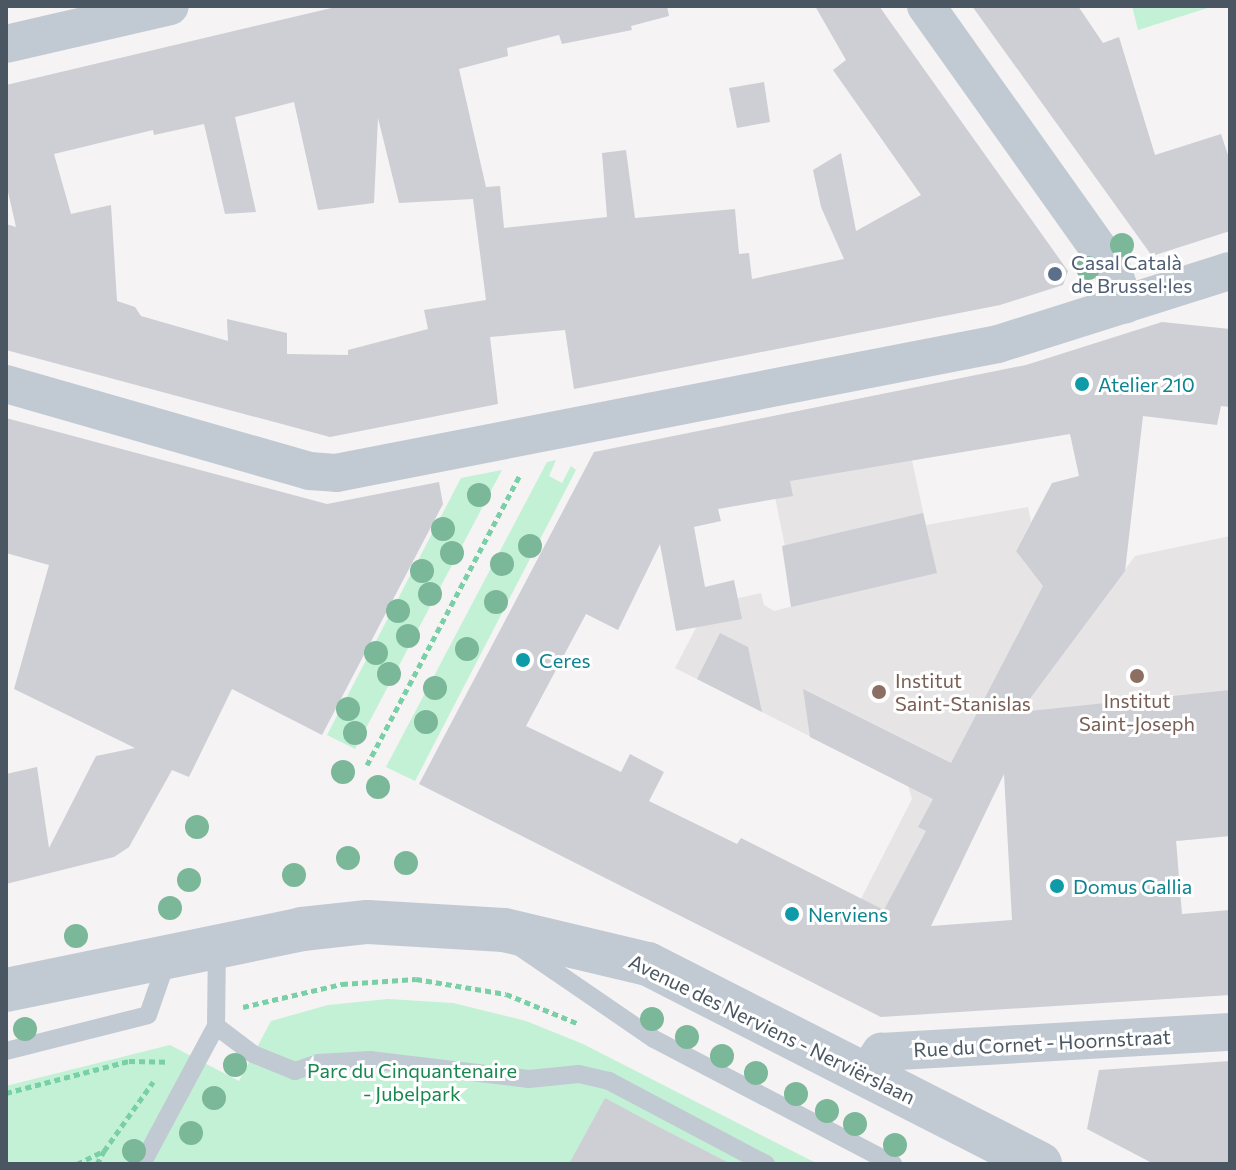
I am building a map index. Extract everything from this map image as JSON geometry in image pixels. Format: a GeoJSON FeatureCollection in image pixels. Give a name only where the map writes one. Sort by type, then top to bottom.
{"type":"FeatureCollection","features":[{"type":"Feature","properties":{"kind":"street"},"geometry":{"type":"LineString","coordinates":[[6,44],[170,6]]}},
{"type":"Feature","properties":{"kind":"street"},"geometry":{"type":"LineString","coordinates":[[926,6],[1111,266],[1125,305]]}},
{"type":"Feature","properties":{"kind":"street"},"geometry":{"type":"LineString","coordinates":[[6,384],[309,471],[336,473],[998,344],[1230,271]]}},
{"type":"Feature","properties":{"kind":"street","name":"Avenue des Nerviens - Nerviërslaan"},"geometry":{"type":"LineString","coordinates":[[6,990],[217,942],[368,922],[493,928],[603,950],[648,964],[1040,1164]]}},
{"type":"Feature","properties":{"kind":"street","name":"Rue du Cornet - Hoornstraat"},"geometry":{"type":"LineString","coordinates":[[866,1074],[881,1052],[1230,1032]]}},
{"type":"Feature","properties":{"kind":"lane"},"geometry":{"type":"LineString","coordinates":[[493,928],[654,1039],[893,1164]]}},
{"type":"Feature","properties":{"kind":"lane"},"geometry":{"type":"LineString","coordinates":[[142,1164],[216,1026],[217,942]]}},
{"type":"Feature","properties":{"kind":"lane"},"geometry":{"type":"LineString","coordinates":[[6,1051],[148,1015],[169,953]]}},
{"type":"Feature","properties":{"kind":"lane"},"geometry":{"type":"LineString","coordinates":[[216,1026],[253,1054],[295,1071],[318,1063],[370,1060],[529,1079],[579,1074],[609,1081],[766,1164]]}},
{"type":"Feature","properties":{"kind":"path"},"geometry":{"type":"LineString","coordinates":[[367,765],[518,480]]}},
{"type":"Feature","properties":{"kind":"path"},"geometry":{"type":"LineString","coordinates":[[6,1093],[129,1061],[158,1059],[174,1064],[142,1091],[97,1164]]}},
{"type":"Feature","properties":{"kind":"path"},"geometry":{"type":"LineString","coordinates":[[77,1164],[104,1151]]}},
{"type":"Feature","properties":{"kind":"shaded area","name":"Institut Saint-Stanislas"},"geometry":{"type":"Polygon","coordinates":[[[897,391],[926,525],[1028,507],[1031,522],[1016,550],[1027,565],[1108,593],[1135,556],[1230,536],[1230,836],[1176,841],[1178,862],[1028,706],[957,844],[962,862],[881,1017],[817,985],[912,799],[908,786],[675,668],[708,605],[761,593],[764,605],[774,611],[797,605],[759,419],[897,391]]]}},
{"type":"Feature","properties":{"kind":"green space"},"geometry":{"type":"Polygon","coordinates":[[[1132,6],[1214,6],[1138,30],[1132,6]]]}},
{"type":"Feature","properties":{"kind":"green space"},"geometry":{"type":"Polygon","coordinates":[[[556,460],[549,476],[562,483],[571,466],[576,470],[415,781],[386,767],[547,462],[556,460]]]}},
{"type":"Feature","properties":{"kind":"green space"},"geometry":{"type":"Polygon","coordinates":[[[502,470],[355,749],[327,735],[461,478],[502,470]]]}},
{"type":"Feature","properties":{"kind":"green space","name":"Parc du Cinquantenaire - Jubelpark"},"geometry":{"type":"Polygon","coordinates":[[[388,999],[453,1003],[526,1021],[583,1044],[818,1164],[6,1164],[6,1086],[170,1045],[239,1081],[271,1021],[328,1005],[388,999]]]}},
{"type":"Feature","properties":{"kind":"building"},"geometry":{"type":"Polygon","coordinates":[[[340,6],[667,6],[669,16],[631,26],[632,30],[562,44],[559,35],[507,48],[508,56],[459,69],[486,187],[500,186],[504,228],[607,217],[602,153],[626,150],[635,218],[735,209],[739,254],[749,253],[752,279],[844,259],[821,207],[813,170],[841,153],[856,231],[921,195],[833,70],[846,60],[815,6],[879,6],[1068,271],[1063,285],[1000,305],[574,389],[565,330],[490,337],[498,404],[330,437],[6,350],[6,224],[16,227],[6,183],[6,85],[340,6]],[[294,102],[235,117],[256,212],[225,214],[204,124],[154,135],[153,130],[54,154],[71,214],[111,205],[117,301],[135,307],[141,316],[228,341],[227,319],[287,333],[287,354],[348,355],[348,350],[428,329],[424,310],[486,300],[473,199],[399,203],[378,118],[374,203],[318,210],[294,102]]]}},
{"type":"Feature","properties":{"kind":"building"},"geometry":{"type":"Polygon","coordinates":[[[972,6],[1078,6],[1103,43],[1119,37],[1155,155],[1221,134],[1230,161],[1230,231],[1152,256],[972,6]]]}},
{"type":"Feature","properties":{"kind":"building"},"geometry":{"type":"Polygon","coordinates":[[[764,82],[770,122],[737,128],[729,88],[764,82]]]}},
{"type":"Feature","properties":{"kind":"building"},"geometry":{"type":"Polygon","coordinates":[[[1162,322],[1230,329],[1230,407],[1221,406],[1217,425],[1143,416],[1125,571],[1020,712],[1230,690],[1230,836],[1176,841],[1182,914],[1230,910],[1230,995],[881,1017],[419,784],[594,452],[1026,365],[1162,322]],[[1070,434],[790,481],[793,496],[718,509],[721,521],[694,527],[705,587],[734,580],[742,619],[676,631],[660,544],[618,630],[586,614],[526,726],[621,772],[630,754],[664,772],[649,801],[737,844],[741,838],[884,910],[926,831],[918,827],[933,799],[810,737],[803,689],[951,763],[1043,586],[1016,551],[1052,483],[1079,476],[1070,434]],[[1004,774],[931,926],[1012,920],[1004,774]]]}},
{"type":"Feature","properties":{"kind":"building"},"geometry":{"type":"Polygon","coordinates":[[[6,418],[327,504],[439,482],[443,504],[322,735],[232,689],[189,777],[172,770],[129,847],[114,857],[6,884],[6,774],[37,767],[49,848],[96,756],[135,748],[14,689],[49,565],[6,553],[6,418]]]}},
{"type":"Feature","properties":{"kind":"building"},"geometry":{"type":"Polygon","coordinates":[[[923,513],[937,573],[791,607],[782,546],[923,513]]]}},
{"type":"Feature","properties":{"kind":"building"},"geometry":{"type":"Polygon","coordinates":[[[720,633],[748,647],[762,712],[697,679],[720,633]]]}},
{"type":"Feature","properties":{"kind":"building"},"geometry":{"type":"Polygon","coordinates":[[[1230,1061],[1230,1164],[1154,1164],[1087,1129],[1099,1070],[1230,1061]]]}},
{"type":"Feature","properties":{"kind":"building"},"geometry":{"type":"Polygon","coordinates":[[[605,1098],[657,1126],[731,1164],[569,1164],[605,1098]]]}},
{"type":"Feature","properties":{"kind":"place","name":"Casal Català de Brussel·les"},"geometry":{"type":"Point","coordinates":[1055,274]}},
{"type":"Feature","properties":{"kind":"place","name":"Atelier 210"},"geometry":{"type":"Point","coordinates":[1082,384]}},
{"type":"Feature","properties":{"kind":"place","name":"Ceres"},"geometry":{"type":"Point","coordinates":[523,660]}},
{"type":"Feature","properties":{"kind":"place","name":"Institut Saint-Joseph"},"geometry":{"type":"Point","coordinates":[1137,676]}},
{"type":"Feature","properties":{"kind":"place","name":"Institut Saint-Stanislas"},"geometry":{"type":"Point","coordinates":[879,692]}},
{"type":"Feature","properties":{"kind":"place","name":"Domus Gallia"},"geometry":{"type":"Point","coordinates":[1057,886]}},
{"type":"Feature","properties":{"kind":"place","name":"Nerviens"},"geometry":{"type":"Point","coordinates":[792,914]}}]}
